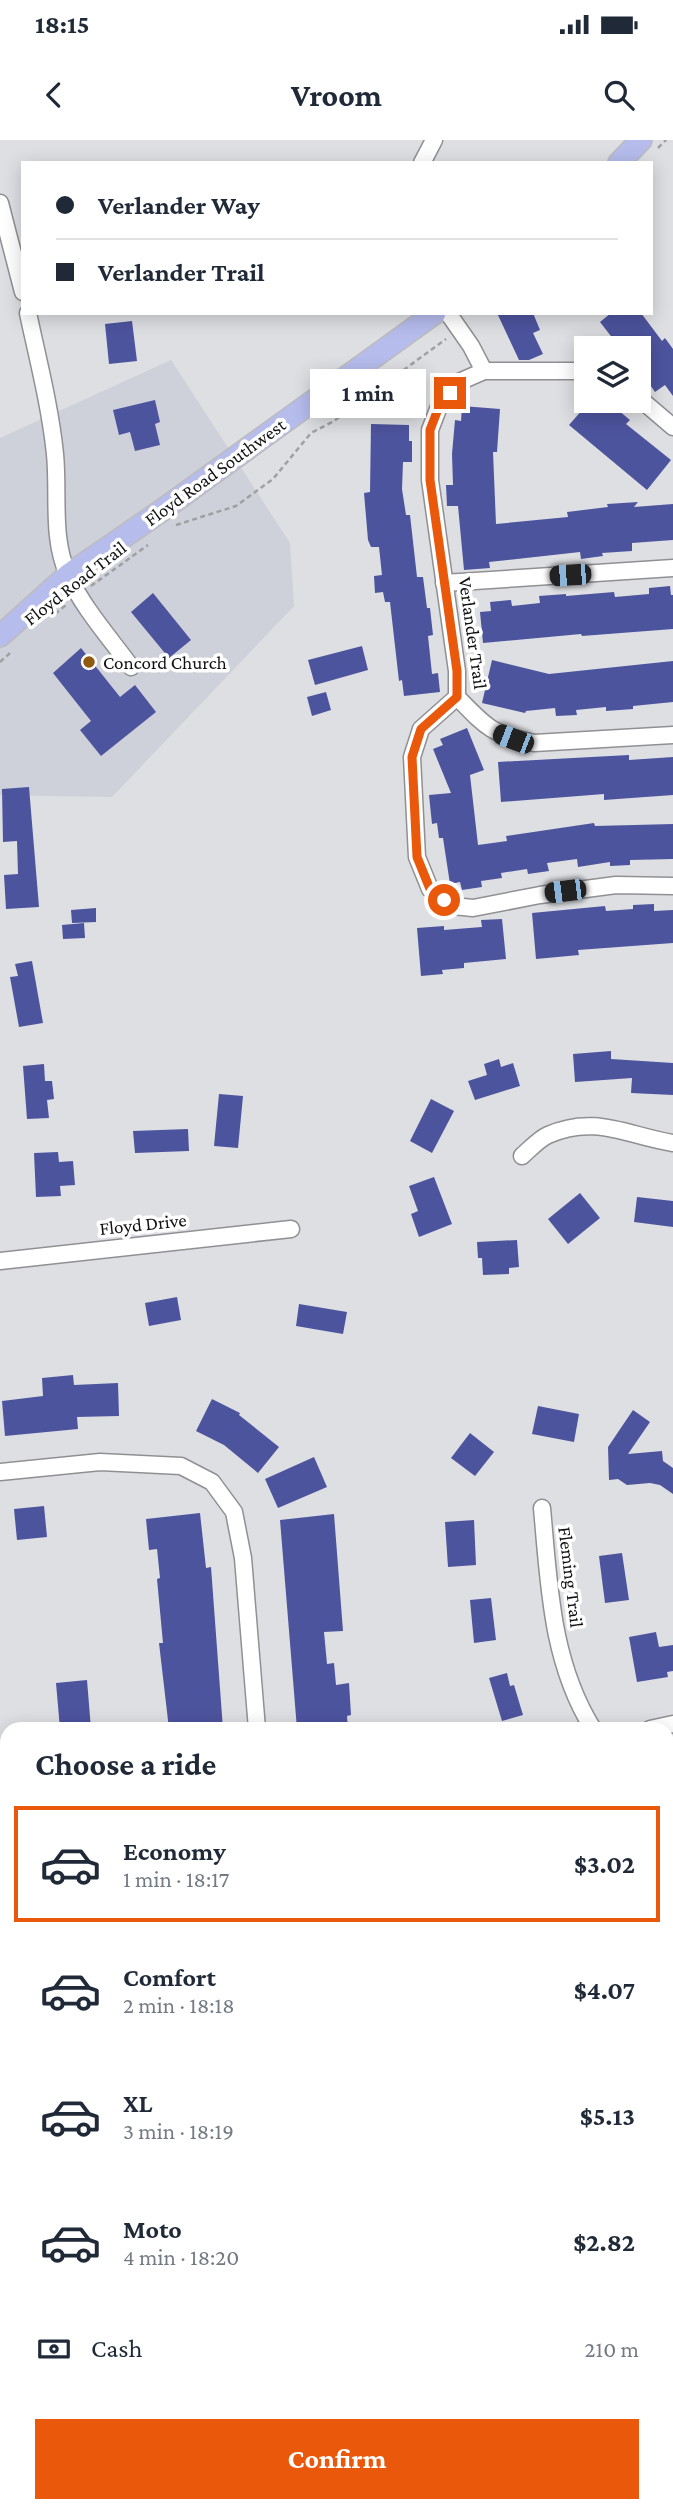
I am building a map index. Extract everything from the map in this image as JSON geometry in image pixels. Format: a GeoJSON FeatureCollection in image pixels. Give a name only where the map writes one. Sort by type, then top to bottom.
{"type":"FeatureCollection","features":[{"type":"Feature","properties":{"kind":"main road"},"geometry":{"type":"LineString","coordinates":[[621,161],[641,140]]}},
{"type":"Feature","properties":{"kind":"main road","name":"Floyd Road Southwest"},"geometry":{"type":"LineString","coordinates":[[8,642],[68,575],[432,315]]}},
{"type":"Feature","properties":{"kind":"street"},"geometry":{"type":"LineString","coordinates":[[423,161],[434,140]]}},
{"type":"Feature","properties":{"kind":"street"},"geometry":{"type":"LineString","coordinates":[[0,206],[21,285]]}},
{"type":"Feature","properties":{"kind":"street"},"geometry":{"type":"LineString","coordinates":[[28,315],[51,416],[57,474],[57,542],[68,575],[131,667]]}},
{"type":"Feature","properties":{"kind":"street"},"geometry":{"type":"LineString","coordinates":[[450,315],[484,371],[574,371]]}},
{"type":"Feature","properties":{"kind":"street","name":"Verlander Trail"},"geometry":{"type":"LineString","coordinates":[[484,371],[459,382],[440,404],[430,430],[430,480],[457,671],[457,697],[488,729],[513,739],[534,743],[673,735]]}},
{"type":"Feature","properties":{"kind":"street"},"geometry":{"type":"LineString","coordinates":[[651,408],[673,427]]}},
{"type":"Feature","properties":{"kind":"street"},"geometry":{"type":"LineString","coordinates":[[444,583],[673,568]]}},
{"type":"Feature","properties":{"kind":"street"},"geometry":{"type":"LineString","coordinates":[[457,697],[421,729],[412,757],[417,857],[430,889],[453,906],[473,908],[540,895],[616,885],[673,886]]}},
{"type":"Feature","properties":{"kind":"street"},"geometry":{"type":"LineString","coordinates":[[522,1156],[546,1136],[583,1126],[619,1128],[673,1143]]}},
{"type":"Feature","properties":{"kind":"street","name":"Floyd Drive"},"geometry":{"type":"LineString","coordinates":[[0,1261],[291,1229]]}},
{"type":"Feature","properties":{"kind":"street"},"geometry":{"type":"LineString","coordinates":[[0,1472],[100,1462],[181,1466],[212,1482],[234,1512],[243,1558],[256,1722]]}},
{"type":"Feature","properties":{"kind":"street","name":"Fleming Trail"},"geometry":{"type":"LineString","coordinates":[[542,1508],[552,1618],[565,1668],[579,1707],[589,1722]]}},
{"type":"Feature","properties":{"kind":"path"},"geometry":{"type":"LineString","coordinates":[[176,525],[236,506],[274,479],[312,433],[334,421],[460,329]]}},
{"type":"Feature","properties":{"kind":"path","name":"Floyd Road Trail"},"geometry":{"type":"LineString","coordinates":[[51,617],[155,540]]}},
{"type":"Feature","properties":{"kind":"path","name":"Floyd Road Trail"},"geometry":{"type":"LineString","coordinates":[[0,662],[8,642]]}},
{"type":"Feature","properties":{"kind":"shaded area"},"geometry":{"type":"Polygon","coordinates":[[[171,360],[290,543],[294,606],[112,797],[0,795],[0,438],[171,360]]]}},
{"type":"Feature","properties":{"kind":"building"},"geometry":{"type":"Polygon","coordinates":[[[498,315],[534,315],[540,330],[533,333],[543,354],[529,360],[519,360],[498,315]]]}},
{"type":"Feature","properties":{"kind":"building"},"geometry":{"type":"Polygon","coordinates":[[[609,315],[642,315],[662,341],[665,338],[673,349],[673,396],[665,385],[655,392],[651,386],[651,336],[611,336],[600,322],[609,315]]]}},
{"type":"Feature","properties":{"kind":"building"},"geometry":{"type":"Polygon","coordinates":[[[132,321],[137,361],[109,364],[105,324],[132,321]]]}},
{"type":"Feature","properties":{"kind":"building"},"geometry":{"type":"Polygon","coordinates":[[[155,400],[160,422],[155,424],[160,445],[135,451],[130,432],[119,435],[113,410],[155,400]]]}},
{"type":"Feature","properties":{"kind":"building"},"geometry":{"type":"Polygon","coordinates":[[[462,406],[500,409],[497,452],[493,452],[496,524],[568,517],[567,512],[608,507],[607,504],[638,502],[634,507],[673,504],[673,540],[632,543],[632,551],[602,553],[603,556],[581,559],[580,552],[489,562],[490,568],[464,570],[458,506],[447,506],[446,485],[453,485],[455,420],[461,421],[462,406]]]}},
{"type":"Feature","properties":{"kind":"building"},"geometry":{"type":"Polygon","coordinates":[[[580,413],[622,413],[630,420],[626,424],[671,460],[647,490],[569,425],[580,413]]]}},
{"type":"Feature","properties":{"kind":"building"},"geometry":{"type":"Polygon","coordinates":[[[371,424],[409,425],[412,462],[403,462],[402,489],[406,515],[410,515],[417,577],[423,577],[427,608],[430,608],[433,635],[428,636],[432,674],[438,673],[440,692],[404,696],[402,680],[399,681],[390,602],[385,602],[383,592],[375,593],[374,576],[382,575],[379,547],[371,547],[368,540],[364,493],[370,492],[371,424]]]}},
{"type":"Feature","properties":{"kind":"building"},"geometry":{"type":"Polygon","coordinates":[[[670,586],[673,595],[673,629],[483,643],[480,612],[491,611],[490,602],[511,600],[512,606],[540,603],[539,596],[614,592],[615,597],[649,594],[649,588],[670,586]]]}},
{"type":"Feature","properties":{"kind":"building"},"geometry":{"type":"Polygon","coordinates":[[[153,593],[191,640],[169,658],[131,612],[153,593]]]}},
{"type":"Feature","properties":{"kind":"building"},"geometry":{"type":"Polygon","coordinates":[[[362,646],[368,670],[315,685],[308,660],[362,646]]]}},
{"type":"Feature","properties":{"kind":"building"},"geometry":{"type":"Polygon","coordinates":[[[81,648],[120,697],[135,685],[156,712],[101,756],[80,730],[91,721],[53,673],[81,648]]]}},
{"type":"Feature","properties":{"kind":"building"},"geometry":{"type":"Polygon","coordinates":[[[492,660],[549,674],[673,661],[673,702],[633,706],[633,709],[606,711],[606,707],[576,710],[577,715],[556,716],[555,708],[525,713],[482,703],[492,660]]]}},
{"type":"Feature","properties":{"kind":"building"},"geometry":{"type":"Polygon","coordinates":[[[326,692],[331,710],[312,716],[307,697],[326,692]]]}},
{"type":"Feature","properties":{"kind":"building"},"geometry":{"type":"Polygon","coordinates":[[[467,728],[484,770],[470,775],[478,845],[507,841],[506,836],[594,823],[595,826],[673,824],[673,859],[630,860],[630,865],[610,866],[610,862],[578,867],[577,859],[547,863],[549,871],[528,874],[527,869],[501,873],[502,878],[481,881],[482,887],[462,890],[460,882],[450,884],[443,838],[439,838],[437,823],[432,824],[429,795],[451,793],[433,749],[443,745],[440,739],[467,728]]]}},
{"type":"Feature","properties":{"kind":"building"},"geometry":{"type":"Polygon","coordinates":[[[629,755],[629,760],[673,757],[673,795],[604,800],[604,794],[501,802],[498,762],[629,755]]]}},
{"type":"Feature","properties":{"kind":"building"},"geometry":{"type":"Polygon","coordinates":[[[29,787],[39,907],[6,909],[4,875],[18,874],[17,841],[3,842],[2,789],[29,787]]]}},
{"type":"Feature","properties":{"kind":"building"},"geometry":{"type":"Polygon","coordinates":[[[654,904],[654,911],[673,910],[673,943],[578,950],[579,955],[536,959],[532,913],[605,906],[606,911],[654,904]]]}},
{"type":"Feature","properties":{"kind":"building"},"geometry":{"type":"Polygon","coordinates":[[[96,908],[96,922],[72,923],[71,910],[96,908]]]}},
{"type":"Feature","properties":{"kind":"building"},"geometry":{"type":"Polygon","coordinates":[[[502,919],[506,959],[464,963],[464,968],[421,976],[417,928],[444,926],[444,930],[482,927],[481,920],[502,919]]]}},
{"type":"Feature","properties":{"kind":"building"},"geometry":{"type":"Polygon","coordinates":[[[84,923],[85,938],[63,939],[62,925],[84,923]]]}},
{"type":"Feature","properties":{"kind":"building"},"geometry":{"type":"Polygon","coordinates":[[[32,961],[43,1023],[19,1027],[10,977],[18,976],[15,964],[32,961]]]}},
{"type":"Feature","properties":{"kind":"building"},"geometry":{"type":"Polygon","coordinates":[[[611,1051],[611,1059],[673,1063],[673,1095],[631,1093],[632,1078],[575,1082],[573,1054],[611,1051]]]}},
{"type":"Feature","properties":{"kind":"building"},"geometry":{"type":"Polygon","coordinates":[[[499,1059],[501,1067],[513,1063],[520,1086],[475,1100],[468,1081],[487,1075],[484,1064],[499,1059]]]}},
{"type":"Feature","properties":{"kind":"building"},"geometry":{"type":"Polygon","coordinates":[[[44,1064],[45,1081],[52,1081],[54,1099],[47,1100],[49,1118],[27,1119],[23,1066],[44,1064]]]}},
{"type":"Feature","properties":{"kind":"building"},"geometry":{"type":"Polygon","coordinates":[[[219,1094],[243,1096],[238,1148],[214,1146],[219,1094]]]}},
{"type":"Feature","properties":{"kind":"building"},"geometry":{"type":"Polygon","coordinates":[[[431,1099],[454,1111],[432,1153],[410,1141],[431,1099]]]}},
{"type":"Feature","properties":{"kind":"building"},"geometry":{"type":"Polygon","coordinates":[[[188,1129],[189,1151],[135,1153],[133,1131],[188,1129]]]}},
{"type":"Feature","properties":{"kind":"building"},"geometry":{"type":"Polygon","coordinates":[[[58,1152],[59,1162],[73,1161],[75,1185],[60,1186],[61,1196],[36,1197],[34,1153],[58,1152]]]}},
{"type":"Feature","properties":{"kind":"building"},"geometry":{"type":"Polygon","coordinates":[[[434,1177],[452,1224],[419,1237],[411,1214],[418,1211],[409,1186],[434,1177]]]}},
{"type":"Feature","properties":{"kind":"building"},"geometry":{"type":"Polygon","coordinates":[[[580,1193],[600,1218],[568,1244],[548,1219],[580,1193]]]}},
{"type":"Feature","properties":{"kind":"building"},"geometry":{"type":"Polygon","coordinates":[[[637,1197],[673,1201],[673,1227],[634,1222],[637,1197]]]}},
{"type":"Feature","properties":{"kind":"building"},"geometry":{"type":"Polygon","coordinates":[[[517,1240],[519,1267],[509,1268],[509,1274],[483,1275],[477,1242],[517,1240]]]}},
{"type":"Feature","properties":{"kind":"building"},"geometry":{"type":"Polygon","coordinates":[[[177,1297],[181,1320],[149,1326],[145,1303],[177,1297]]]}},
{"type":"Feature","properties":{"kind":"building"},"geometry":{"type":"Polygon","coordinates":[[[299,1304],[347,1312],[343,1334],[296,1326],[299,1304]]]}},
{"type":"Feature","properties":{"kind":"building"},"geometry":{"type":"Polygon","coordinates":[[[73,1375],[74,1385],[118,1383],[119,1416],[77,1417],[78,1429],[5,1436],[2,1401],[43,1396],[42,1378],[73,1375]]]}},
{"type":"Feature","properties":{"kind":"building"},"geometry":{"type":"Polygon","coordinates":[[[212,1399],[240,1413],[239,1415],[279,1447],[258,1473],[224,1445],[196,1431],[212,1399]]]}},
{"type":"Feature","properties":{"kind":"building"},"geometry":{"type":"Polygon","coordinates":[[[538,1406],[579,1414],[574,1442],[532,1434],[538,1406]]]}},
{"type":"Feature","properties":{"kind":"building"},"geometry":{"type":"Polygon","coordinates":[[[633,1410],[650,1422],[628,1454],[662,1451],[663,1461],[673,1468],[673,1494],[660,1485],[627,1485],[618,1479],[609,1480],[608,1447],[633,1410]]]}},
{"type":"Feature","properties":{"kind":"building"},"geometry":{"type":"Polygon","coordinates":[[[470,1433],[494,1452],[475,1476],[451,1458],[470,1433]]]}},
{"type":"Feature","properties":{"kind":"building"},"geometry":{"type":"Polygon","coordinates":[[[314,1457],[327,1487],[278,1508],[265,1479],[314,1457]]]}},
{"type":"Feature","properties":{"kind":"building"},"geometry":{"type":"Polygon","coordinates":[[[44,1506],[47,1537],[17,1540],[14,1509],[44,1506]]]}},
{"type":"Feature","properties":{"kind":"building"},"geometry":{"type":"Polygon","coordinates":[[[200,1513],[206,1568],[211,1567],[222,1722],[168,1722],[159,1643],[163,1643],[157,1549],[149,1550],[146,1519],[200,1513]]]}},
{"type":"Feature","properties":{"kind":"building"},"geometry":{"type":"Polygon","coordinates":[[[334,1514],[343,1631],[324,1632],[327,1664],[334,1663],[336,1685],[349,1683],[351,1715],[347,1716],[347,1722],[296,1722],[280,1520],[334,1514]]]}},
{"type":"Feature","properties":{"kind":"building"},"geometry":{"type":"Polygon","coordinates":[[[474,1520],[476,1565],[448,1567],[445,1522],[474,1520]]]}},
{"type":"Feature","properties":{"kind":"building"},"geometry":{"type":"Polygon","coordinates":[[[622,1553],[629,1600],[605,1603],[599,1556],[622,1553]]]}},
{"type":"Feature","properties":{"kind":"building"},"geometry":{"type":"Polygon","coordinates":[[[491,1598],[496,1640],[474,1643],[470,1600],[491,1598]]]}},
{"type":"Feature","properties":{"kind":"building"},"geometry":{"type":"Polygon","coordinates":[[[656,1632],[659,1647],[673,1645],[673,1671],[667,1672],[668,1677],[637,1682],[629,1637],[656,1632]]]}},
{"type":"Feature","properties":{"kind":"building"},"geometry":{"type":"Polygon","coordinates":[[[507,1673],[510,1686],[514,1685],[523,1715],[502,1721],[489,1678],[507,1673]]]}},
{"type":"Feature","properties":{"kind":"building"},"geometry":{"type":"Polygon","coordinates":[[[87,1680],[90,1722],[59,1722],[56,1683],[87,1680]]]}},
{"type":"Feature","properties":{"kind":"place","name":"Concord Church"},"geometry":{"type":"Point","coordinates":[89,662]}},
{"type":"Feature","properties":{"kind":"route"},"geometry":{"type":"LineString","coordinates":[[444,900],[430,889],[417,857],[412,757],[421,729],[457,697],[457,671],[430,480],[430,430],[440,404],[450,393]]}}]}
